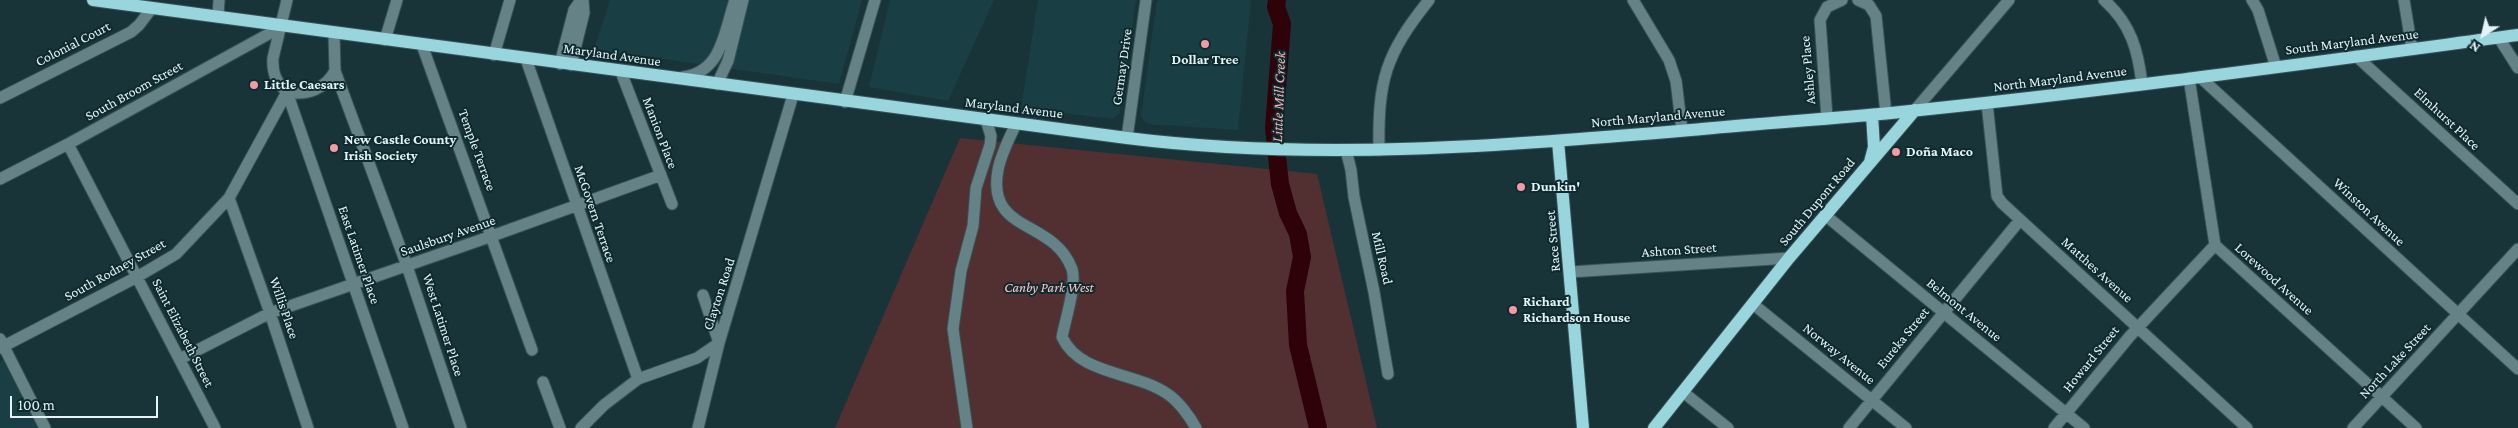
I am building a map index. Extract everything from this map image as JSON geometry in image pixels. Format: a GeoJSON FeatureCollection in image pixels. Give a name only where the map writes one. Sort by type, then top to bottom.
{"type":"FeatureCollection","features":[{"type":"Feature","properties":{"kind":"main road","name":"Maryland Avenue"},"geometry":{"type":"LineString","coordinates":[[94,0],[124,2],[152,8],[280,26],[1127,138]]}},
{"type":"Feature","properties":{"kind":"main road","name":"South Maryland Avenue"},"geometry":{"type":"LineString","coordinates":[[2195,78],[2518,36]]}},
{"type":"Feature","properties":{"kind":"main road","name":"North Maryland Avenue"},"geometry":{"type":"LineString","coordinates":[[1127,138],[1200,146],[1295,150],[1379,150],[1558,141],[1886,114],[2195,78]]}},
{"type":"Feature","properties":{"kind":"main road","name":"South Dupont Road"},"geometry":{"type":"LineString","coordinates":[[1654,428],[1789,258],[1915,110]]}},
{"type":"Feature","properties":{"kind":"main road"},"geometry":{"type":"LineString","coordinates":[[1869,164],[1874,147],[1872,115]]}},
{"type":"Feature","properties":{"kind":"main road","name":"Race Street"},"geometry":{"type":"LineString","coordinates":[[1558,141],[1583,428]]}},
{"type":"Feature","properties":{"kind":"street"},"geometry":{"type":"LineString","coordinates":[[218,17],[219,0]]}},
{"type":"Feature","properties":{"kind":"street"},"geometry":{"type":"LineString","coordinates":[[287,0],[280,26],[273,67],[277,81],[287,92],[299,94],[312,92],[327,82],[335,71]]}},
{"type":"Feature","properties":{"kind":"street"},"geometry":{"type":"LineString","coordinates":[[385,40],[397,0]]}},
{"type":"Feature","properties":{"kind":"street"},"geometry":{"type":"LineString","coordinates":[[494,55],[510,0]]}},
{"type":"Feature","properties":{"kind":"street"},"geometry":{"type":"LineString","coordinates":[[566,64],[584,13],[582,0]]}},
{"type":"Feature","properties":{"kind":"street"},"geometry":{"type":"LineString","coordinates":[[668,78],[702,72],[715,60],[735,0]]}},
{"type":"Feature","properties":{"kind":"street"},"geometry":{"type":"LineString","coordinates":[[716,84],[728,62],[743,0]]}},
{"type":"Feature","properties":{"kind":"street"},"geometry":{"type":"LineString","coordinates":[[845,102],[875,0]]}},
{"type":"Feature","properties":{"kind":"street","name":"Germay Drive"},"geometry":{"type":"LineString","coordinates":[[1127,138],[1146,0]]}},
{"type":"Feature","properties":{"kind":"street"},"geometry":{"type":"LineString","coordinates":[[1379,150],[1378,106],[1386,70],[1396,44],[1429,0]]}},
{"type":"Feature","properties":{"kind":"street"},"geometry":{"type":"LineString","coordinates":[[1633,0],[1669,60],[1676,81],[1682,130]]}},
{"type":"Feature","properties":{"kind":"street","name":"Ashley Place"},"geometry":{"type":"LineString","coordinates":[[1827,118],[1820,20],[1827,7],[1842,0]]}},
{"type":"Feature","properties":{"kind":"street"},"geometry":{"type":"LineString","coordinates":[[1858,0],[1869,5],[1876,16],[1886,114]]}},
{"type":"Feature","properties":{"kind":"street","name":"South Dupont Road"},"geometry":{"type":"LineString","coordinates":[[1915,110],[2009,0]]}},
{"type":"Feature","properties":{"kind":"street"},"geometry":{"type":"LineString","coordinates":[[2104,0],[2132,36],[2138,53],[2142,84]]}},
{"type":"Feature","properties":{"kind":"street"},"geometry":{"type":"LineString","coordinates":[[2252,0],[2258,10],[2276,67]]}},
{"type":"Feature","properties":{"kind":"street"},"geometry":{"type":"LineString","coordinates":[[2404,0],[2412,49]]}},
{"type":"Feature","properties":{"kind":"street","name":"Colonial Court"},"geometry":{"type":"LineString","coordinates":[[0,98],[130,32],[152,8]]}},
{"type":"Feature","properties":{"kind":"street","name":"South Broom Street"},"geometry":{"type":"LineString","coordinates":[[0,179],[274,32],[280,26]]}},
{"type":"Feature","properties":{"kind":"street","name":"West Latimer Place"},"geometry":{"type":"LineString","coordinates":[[334,33],[335,71],[407,266],[461,428]]}},
{"type":"Feature","properties":{"kind":"street"},"geometry":{"type":"LineString","coordinates":[[2499,38],[2518,68]]}},
{"type":"Feature","properties":{"kind":"street","name":"Temple Terrace"},"geometry":{"type":"LineString","coordinates":[[422,45],[532,350]]}},
{"type":"Feature","properties":{"kind":"street","name":"Elmhurst Place"},"geometry":{"type":"LineString","coordinates":[[2356,56],[2518,204]]}},
{"type":"Feature","properties":{"kind":"street","name":"McGovern Terrace"},"geometry":{"type":"LineString","coordinates":[[526,59],[638,379]]}},
{"type":"Feature","properties":{"kind":"street","name":"Manion Place"},"geometry":{"type":"LineString","coordinates":[[621,72],[672,204]]}},
{"type":"Feature","properties":{"kind":"street","name":"Lorewood Avenue"},"geometry":{"type":"LineString","coordinates":[[2195,78],[2215,245],[2416,428]]}},
{"type":"Feature","properties":{"kind":"street","name":"Winston Avenue"},"geometry":{"type":"LineString","coordinates":[[2195,78],[2518,369]]}},
{"type":"Feature","properties":{"kind":"street","name":"South Rodney Street"},"geometry":{"type":"LineString","coordinates":[[1,344],[137,277],[176,254],[229,198],[287,92]]}},
{"type":"Feature","properties":{"kind":"street","name":"East Latimer Place"},"geometry":{"type":"LineString","coordinates":[[287,92],[403,428]]}},
{"type":"Feature","properties":{"kind":"street","name":"Clayton Road"},"geometry":{"type":"LineString","coordinates":[[581,428],[604,405],[638,379],[697,358],[719,343],[793,95]]}},
{"type":"Feature","properties":{"kind":"street","name":"Matthes Avenue"},"geometry":{"type":"LineString","coordinates":[[1987,103],[1998,196],[2002,203],[2247,428]]}},
{"type":"Feature","properties":{"kind":"street"},"geometry":{"type":"LineString","coordinates":[[967,428],[953,328],[960,271],[973,226],[976,188],[990,145],[986,120]]}},
{"type":"Feature","properties":{"kind":"street"},"geometry":{"type":"LineString","coordinates":[[1016,124],[998,170],[997,199],[1005,212],[1058,245],[1072,270],[1072,288],[1062,337],[1065,343],[1081,360],[1151,385],[1170,396],[1196,428]]}},
{"type":"Feature","properties":{"kind":"street","name":"Saint Elizabeth Street"},"geometry":{"type":"LineString","coordinates":[[68,144],[215,428]]}},
{"type":"Feature","properties":{"kind":"street","name":"Mill Road"},"geometry":{"type":"LineString","coordinates":[[1346,150],[1352,170],[1354,197],[1374,292],[1388,374]]}},
{"type":"Feature","properties":{"kind":"street","name":"Saulsbury Avenue"},"geometry":{"type":"LineString","coordinates":[[180,359],[270,313],[661,175]]}},
{"type":"Feature","properties":{"kind":"street","name":"Willis Place"},"geometry":{"type":"LineString","coordinates":[[229,198],[308,428]]}},
{"type":"Feature","properties":{"kind":"street","name":"Belmont Avenue"},"geometry":{"type":"LineString","coordinates":[[1825,215],[2084,428]]}},
{"type":"Feature","properties":{"kind":"street","name":"Eureka Street"},"geometry":{"type":"LineString","coordinates":[[1848,428],[2020,220]]}},
{"type":"Feature","properties":{"kind":"street","name":"Howard Street"},"geometry":{"type":"LineString","coordinates":[[2054,428],[2138,327],[2215,245]]}},
{"type":"Feature","properties":{"kind":"street","name":"North Lake Street"},"geometry":{"type":"LineString","coordinates":[[2353,428],[2518,249]]}},
{"type":"Feature","properties":{"kind":"street","name":"Ashton Street"},"geometry":{"type":"LineString","coordinates":[[1570,272],[1789,258]]}},
{"type":"Feature","properties":{"kind":"street"},"geometry":{"type":"LineString","coordinates":[[698,428],[719,343],[703,295]]}},
{"type":"Feature","properties":{"kind":"street","name":"Norway Avenue"},"geometry":{"type":"LineString","coordinates":[[1753,304],[1906,428]]}},
{"type":"Feature","properties":{"kind":"street"},"geometry":{"type":"LineString","coordinates":[[1,344],[45,428]]}},
{"type":"Feature","properties":{"kind":"street"},"geometry":{"type":"LineString","coordinates":[[543,382],[560,428]]}},
{"type":"Feature","properties":{"kind":"street"},"geometry":{"type":"LineString","coordinates":[[1683,392],[1728,428]]}},
{"type":"Feature","properties":{"kind":"shaded area"},"geometry":{"type":"Polygon","coordinates":[[[610,0],[862,0],[839,84],[594,49],[610,0]]]}},
{"type":"Feature","properties":{"kind":"shaded area"},"geometry":{"type":"Polygon","coordinates":[[[890,0],[994,0],[948,101],[869,87],[890,0]]]}},
{"type":"Feature","properties":{"kind":"shaded area"},"geometry":{"type":"Polygon","coordinates":[[[1038,0],[1136,0],[1120,112],[1113,119],[1021,108],[1038,0]]]}},
{"type":"Feature","properties":{"kind":"shaded area"},"geometry":{"type":"Polygon","coordinates":[[[1157,0],[1251,0],[1238,130],[1148,124],[1144,121],[1141,116],[1157,0]]]}},
{"type":"Feature","properties":{"kind":"shaded area"},"geometry":{"type":"Polygon","coordinates":[[[3,360],[38,428],[0,428],[0,362],[3,360]]]}},
{"type":"Feature","properties":{"kind":"green space","name":"Canby Park West"},"geometry":{"type":"Polygon","coordinates":[[[960,138],[1317,174],[1377,428],[835,428],[960,138]]]}},
{"type":"Feature","properties":{"kind":"waterway","name":"Little Mill Creek"},"geometry":{"type":"LineString","coordinates":[[1277,0],[1276,7],[1282,24],[1274,128],[1280,184],[1288,213],[1298,234],[1302,257],[1295,291],[1298,345],[1318,428]]}},
{"type":"Feature","properties":{"kind":"place","name":"Dollar Tree"},"geometry":{"type":"Point","coordinates":[1205,44]}},
{"type":"Feature","properties":{"kind":"place","name":"Little Caesars"},"geometry":{"type":"Point","coordinates":[254,85]}},
{"type":"Feature","properties":{"kind":"place","name":"New Castle County Irish Society"},"geometry":{"type":"Point","coordinates":[334,148]}},
{"type":"Feature","properties":{"kind":"place","name":"Doña Maco"},"geometry":{"type":"Point","coordinates":[1896,152]}},
{"type":"Feature","properties":{"kind":"place","name":"Dunkin'"},"geometry":{"type":"Point","coordinates":[1521,187]}},
{"type":"Feature","properties":{"kind":"place","name":"Richard Richardson House"},"geometry":{"type":"Point","coordinates":[1513,310]}}]}
